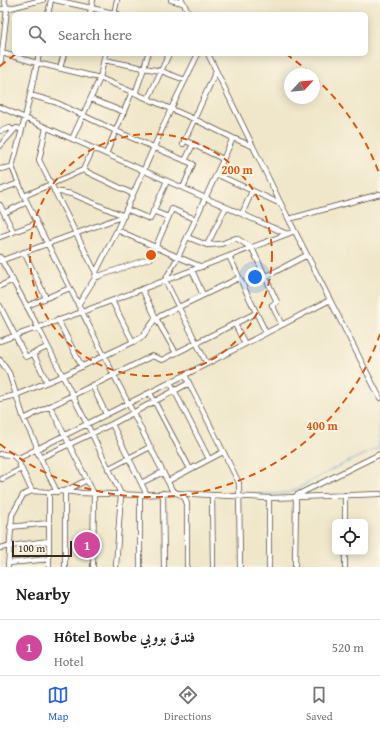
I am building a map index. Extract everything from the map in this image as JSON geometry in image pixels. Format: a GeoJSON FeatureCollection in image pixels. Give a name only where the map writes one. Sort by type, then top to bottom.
{"type":"FeatureCollection","features":[{"type":"Feature","properties":{"kind":"street"},"geometry":{"type":"LineString","coordinates":[[0,64],[7,9],[4,0]]}},
{"type":"Feature","properties":{"kind":"street"},"geometry":{"type":"LineString","coordinates":[[0,9],[7,9],[43,0]]}},
{"type":"Feature","properties":{"kind":"street"},"geometry":{"type":"LineString","coordinates":[[48,12],[51,0]]}},
{"type":"Feature","properties":{"kind":"street"},"geometry":{"type":"LineString","coordinates":[[55,0],[107,12]]}},
{"type":"Feature","properties":{"kind":"street"},"geometry":{"type":"LineString","coordinates":[[90,12],[93,0]]}},
{"type":"Feature","properties":{"kind":"street"},"geometry":{"type":"LineString","coordinates":[[115,12],[117,0]]}},
{"type":"Feature","properties":{"kind":"street"},"geometry":{"type":"LineString","coordinates":[[170,0],[182,1],[187,12]]}},
{"type":"Feature","properties":{"kind":"street"},"geometry":{"type":"LineString","coordinates":[[2,53],[12,56]]}},
{"type":"Feature","properties":{"kind":"street"},"geometry":{"type":"LineString","coordinates":[[12,56],[100,78],[252,146]]}},
{"type":"Feature","properties":{"kind":"street"},"geometry":{"type":"LineString","coordinates":[[39,56],[25,118],[12,167],[47,244],[172,490],[185,498],[187,504],[187,567]]}},
{"type":"Feature","properties":{"kind":"street"},"geometry":{"type":"LineString","coordinates":[[60,68],[63,56]]}},
{"type":"Feature","properties":{"kind":"street"},"geometry":{"type":"LineString","coordinates":[[72,139],[100,78],[105,56]]}},
{"type":"Feature","properties":{"kind":"street"},"geometry":{"type":"LineString","coordinates":[[108,56],[144,68],[161,71],[185,80]]}},
{"type":"Feature","properties":{"kind":"street"},"geometry":{"type":"LineString","coordinates":[[106,154],[134,93],[147,56]]}},
{"type":"Feature","properties":{"kind":"street"},"geometry":{"type":"LineString","coordinates":[[148,99],[168,56]]}},
{"type":"Feature","properties":{"kind":"street"},"geometry":{"type":"LineString","coordinates":[[78,305],[96,277],[96,272],[124,216],[171,109],[197,56]]}},
{"type":"Feature","properties":{"kind":"street"},"geometry":{"type":"LineString","coordinates":[[209,56],[281,204],[380,398]]}},
{"type":"Feature","properties":{"kind":"street"},"geometry":{"type":"LineString","coordinates":[[216,71],[183,142],[193,144],[223,160]]}},
{"type":"Feature","properties":{"kind":"street"},"geometry":{"type":"LineString","coordinates":[[30,95],[55,102],[116,131],[193,164],[183,188]]}},
{"type":"Feature","properties":{"kind":"street"},"geometry":{"type":"LineString","coordinates":[[90,99],[124,112]]}},
{"type":"Feature","properties":{"kind":"street"},"geometry":{"type":"LineString","coordinates":[[0,107],[287,234]]}},
{"type":"Feature","properties":{"kind":"street"},"geometry":{"type":"LineString","coordinates":[[0,131],[10,128],[13,131]]}},
{"type":"Feature","properties":{"kind":"street"},"geometry":{"type":"LineString","coordinates":[[0,146],[17,128],[22,130]]}},
{"type":"Feature","properties":{"kind":"street"},"geometry":{"type":"LineString","coordinates":[[46,128],[38,160],[96,272]]}},
{"type":"Feature","properties":{"kind":"street"},"geometry":{"type":"LineString","coordinates":[[165,280],[178,257],[233,138]]}},
{"type":"Feature","properties":{"kind":"street"},"geometry":{"type":"LineString","coordinates":[[185,161],[193,144]]}},
{"type":"Feature","properties":{"kind":"street"},"geometry":{"type":"LineString","coordinates":[[24,196],[83,170],[93,149]]}},
{"type":"Feature","properties":{"kind":"street"},"geometry":{"type":"LineString","coordinates":[[1,167],[12,167]]}},
{"type":"Feature","properties":{"kind":"street"},"geometry":{"type":"LineString","coordinates":[[83,170],[133,194]]}},
{"type":"Feature","properties":{"kind":"street"},"geometry":{"type":"LineString","coordinates":[[216,174],[252,192],[281,204]]}},
{"type":"Feature","properties":{"kind":"street"},"geometry":{"type":"LineString","coordinates":[[126,209],[150,219],[167,181]]}},
{"type":"Feature","properties":{"kind":"street"},"geometry":{"type":"LineString","coordinates":[[0,190],[19,183]]}},
{"type":"Feature","properties":{"kind":"street"},"geometry":{"type":"LineString","coordinates":[[54,191],[72,194],[124,216]]}},
{"type":"Feature","properties":{"kind":"street"},"geometry":{"type":"LineString","coordinates":[[242,214],[252,192]]}},
{"type":"Feature","properties":{"kind":"street"},"geometry":{"type":"LineString","coordinates":[[289,219],[380,194]]}},
{"type":"Feature","properties":{"kind":"street"},"geometry":{"type":"LineString","coordinates":[[4,213],[27,202]]}},
{"type":"Feature","properties":{"kind":"street"},"geometry":{"type":"LineString","coordinates":[[0,205],[13,232]]}},
{"type":"Feature","properties":{"kind":"street"},"geometry":{"type":"LineString","coordinates":[[207,245],[226,207]]}},
{"type":"Feature","properties":{"kind":"street"},"geometry":{"type":"LineString","coordinates":[[96,277],[151,258],[172,209],[195,219]]}},
{"type":"Feature","properties":{"kind":"street"},"geometry":{"type":"LineString","coordinates":[[153,210],[168,217]]}},
{"type":"Feature","properties":{"kind":"street"},"geometry":{"type":"LineString","coordinates":[[116,567],[121,494],[38,327],[1,259],[124,216]]}},
{"type":"Feature","properties":{"kind":"street"},"geometry":{"type":"LineString","coordinates":[[0,237],[37,223]]}},
{"type":"Feature","properties":{"kind":"street"},"geometry":{"type":"LineString","coordinates":[[117,230],[202,266]]}},
{"type":"Feature","properties":{"kind":"street"},"geometry":{"type":"LineString","coordinates":[[0,341],[112,301],[295,231]]}},
{"type":"Feature","properties":{"kind":"street"},"geometry":{"type":"LineString","coordinates":[[187,237],[207,245],[221,244],[236,238],[252,248],[277,302],[272,305],[282,325]]}},
{"type":"Feature","properties":{"kind":"street"},"geometry":{"type":"LineString","coordinates":[[24,252],[46,298]]}},
{"type":"Feature","properties":{"kind":"street"},"geometry":{"type":"LineString","coordinates":[[265,277],[307,255]]}},
{"type":"Feature","properties":{"kind":"street"},"geometry":{"type":"LineString","coordinates":[[229,256],[266,333]]}},
{"type":"Feature","properties":{"kind":"street"},"geometry":{"type":"LineString","coordinates":[[192,270],[203,295]]}},
{"type":"Feature","properties":{"kind":"street"},"geometry":{"type":"LineString","coordinates":[[0,399],[16,395],[62,376],[133,342],[143,336],[156,318],[239,278]]}},
{"type":"Feature","properties":{"kind":"street"},"geometry":{"type":"LineString","coordinates":[[0,286],[12,280]]}},
{"type":"Feature","properties":{"kind":"street"},"geometry":{"type":"LineString","coordinates":[[165,280],[207,364]]}},
{"type":"Feature","properties":{"kind":"street"},"geometry":{"type":"LineString","coordinates":[[27,306],[70,288]]}},
{"type":"Feature","properties":{"kind":"street"},"geometry":{"type":"LineString","coordinates":[[142,289],[156,318],[176,353]]}},
{"type":"Feature","properties":{"kind":"street"},"geometry":{"type":"LineString","coordinates":[[17,459],[150,393],[330,300]]}},
{"type":"Feature","properties":{"kind":"street"},"geometry":{"type":"LineString","coordinates":[[112,301],[133,342]]}},
{"type":"Feature","properties":{"kind":"street"},"geometry":{"type":"LineString","coordinates":[[0,306],[26,357],[47,347]]}},
{"type":"Feature","properties":{"kind":"street"},"geometry":{"type":"LineString","coordinates":[[24,419],[152,356],[162,360],[256,313]]}},
{"type":"Feature","properties":{"kind":"street"},"geometry":{"type":"LineString","coordinates":[[58,320],[82,367]]}},
{"type":"Feature","properties":{"kind":"street"},"geometry":{"type":"LineString","coordinates":[[235,324],[245,344]]}},
{"type":"Feature","properties":{"kind":"street"},"geometry":{"type":"LineString","coordinates":[[33,354],[47,382]]}},
{"type":"Feature","properties":{"kind":"street"},"geometry":{"type":"LineString","coordinates":[[0,360],[9,372],[24,419],[36,444],[36,449],[40,458],[57,492]]}},
{"type":"Feature","properties":{"kind":"street"},"geometry":{"type":"LineString","coordinates":[[0,370],[6,368]]}},
{"type":"Feature","properties":{"kind":"street"},"geometry":{"type":"LineString","coordinates":[[185,375],[239,483],[240,567]]}},
{"type":"Feature","properties":{"kind":"street"},"geometry":{"type":"LineString","coordinates":[[170,382],[210,459]]}},
{"type":"Feature","properties":{"kind":"street"},"geometry":{"type":"LineString","coordinates":[[40,458],[112,424],[189,384]]}},
{"type":"Feature","properties":{"kind":"street"},"geometry":{"type":"LineString","coordinates":[[92,385],[106,414]]}},
{"type":"Feature","properties":{"kind":"street"},"geometry":{"type":"LineString","coordinates":[[150,393],[190,469]]}},
{"type":"Feature","properties":{"kind":"street"},"geometry":{"type":"LineString","coordinates":[[50,406],[94,494],[93,567]]}},
{"type":"Feature","properties":{"kind":"street"},"geometry":{"type":"LineString","coordinates":[[112,424],[147,494]]}},
{"type":"Feature","properties":{"kind":"street"},"geometry":{"type":"LineString","coordinates":[[108,469],[150,447]]}},
{"type":"Feature","properties":{"kind":"street"},"geometry":{"type":"LineString","coordinates":[[168,482],[223,452]]}},
{"type":"Feature","properties":{"kind":"street"},"geometry":{"type":"LineString","coordinates":[[0,454],[12,455],[17,459],[32,491]]}},
{"type":"Feature","properties":{"kind":"street"},"geometry":{"type":"LineString","coordinates":[[296,496],[380,454]]}},
{"type":"Feature","properties":{"kind":"street"},"geometry":{"type":"LineString","coordinates":[[2,479],[21,469]]}},
{"type":"Feature","properties":{"kind":"street"},"geometry":{"type":"LineString","coordinates":[[141,483],[163,472]]}},
{"type":"Feature","properties":{"kind":"street"},"geometry":{"type":"LineString","coordinates":[[65,491],[87,480]]}},
{"type":"Feature","properties":{"kind":"street"},"geometry":{"type":"LineString","coordinates":[[49,559],[8,565],[12,515],[22,495],[32,491],[65,491],[94,494],[140,495],[176,493],[269,498],[380,494]]}},
{"type":"Feature","properties":{"kind":"street"},"geometry":{"type":"LineString","coordinates":[[64,567],[65,491]]}},
{"type":"Feature","properties":{"kind":"street"},"geometry":{"type":"LineString","coordinates":[[49,492],[50,567]]}},
{"type":"Feature","properties":{"kind":"street"},"geometry":{"type":"LineString","coordinates":[[163,493],[164,567]]}},
{"type":"Feature","properties":{"kind":"street"},"geometry":{"type":"LineString","coordinates":[[140,495],[140,567]]}},
{"type":"Feature","properties":{"kind":"street"},"geometry":{"type":"LineString","coordinates":[[212,495],[213,567]]}},
{"type":"Feature","properties":{"kind":"street"},"geometry":{"type":"LineString","coordinates":[[345,495],[345,519]]}},
{"type":"Feature","properties":{"kind":"street"},"geometry":{"type":"LineString","coordinates":[[296,496],[296,567]]}},
{"type":"Feature","properties":{"kind":"street"},"geometry":{"type":"LineString","coordinates":[[269,498],[269,567]]}},
{"type":"Feature","properties":{"kind":"street"},"geometry":{"type":"LineString","coordinates":[[10,527],[49,523]]}},
{"type":"Feature","properties":{"kind":"street"},"geometry":{"type":"LineString","coordinates":[[0,548],[49,541]]}},
{"type":"Feature","properties":{"kind":"street"},"geometry":{"type":"LineString","coordinates":[[345,555],[345,567]]}},
{"type":"Feature","properties":{"kind":"waterway"},"geometry":{"type":"LineString","coordinates":[[246,495],[289,493],[335,468],[379,447],[380,408]]}},
{"type":"Feature","properties":{"kind":"place","name":"Hôtel Bowbe فندق بووبي"},"geometry":{"type":"Point","coordinates":[87,545]}}]}
